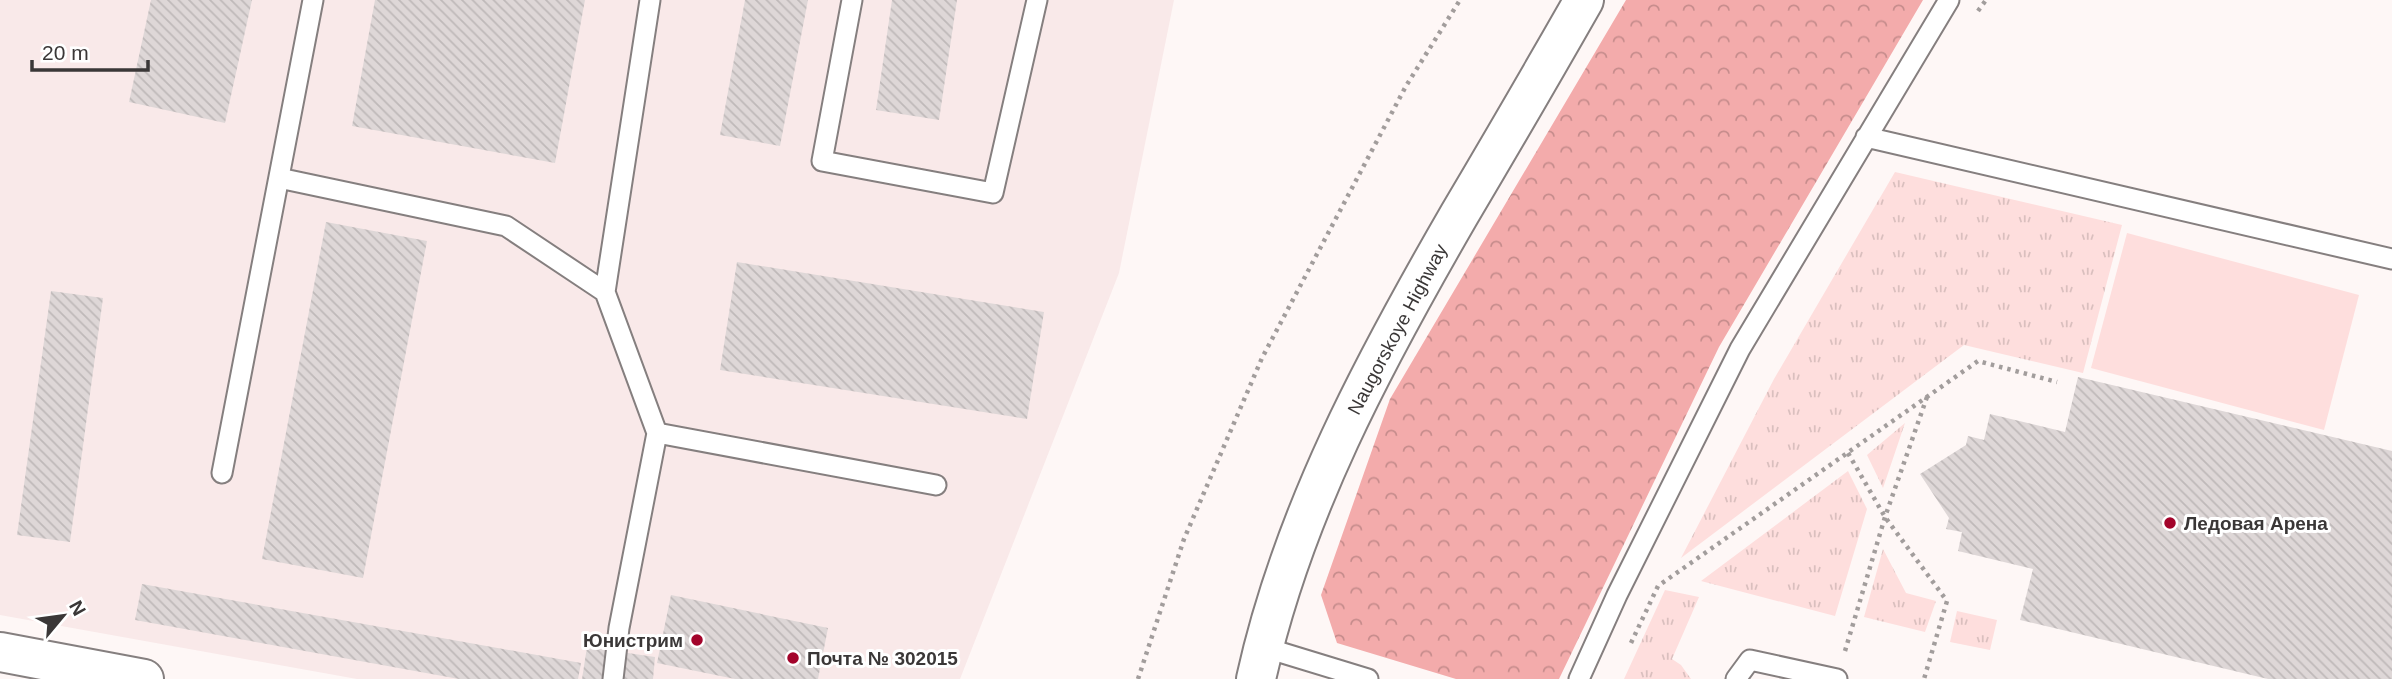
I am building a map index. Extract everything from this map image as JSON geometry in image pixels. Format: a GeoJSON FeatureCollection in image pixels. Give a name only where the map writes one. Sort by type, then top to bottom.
{"type":"FeatureCollection","features":[{"type":"Feature","properties":{"kind":"main road","name":"Naugorskoye Highway"},"geometry":{"type":"LineString","coordinates":[[1260,663],[1298,536],[1350,415],[1410,300],[1584,0]]}},
{"type":"Feature","properties":{"kind":"main road"},"geometry":{"type":"LineString","coordinates":[[0,652],[144,679]]}},
{"type":"Feature","properties":{"kind":"lane"},"geometry":{"type":"LineString","coordinates":[[222,473],[313,0]]}},
{"type":"Feature","properties":{"kind":"lane"},"geometry":{"type":"LineString","coordinates":[[613,679],[619,628],[657,433],[605,292],[650,0]]}},
{"type":"Feature","properties":{"kind":"lane"},"geometry":{"type":"LineString","coordinates":[[852,0],[822,161],[993,193],[1037,0]]}},
{"type":"Feature","properties":{"kind":"lane"},"geometry":{"type":"LineString","coordinates":[[1579,679],[1740,349],[1949,0]]}},
{"type":"Feature","properties":{"kind":"lane"},"geometry":{"type":"LineString","coordinates":[[1866,137],[2392,259]]}},
{"type":"Feature","properties":{"kind":"lane"},"geometry":{"type":"LineString","coordinates":[[279,178],[506,226],[605,292]]}},
{"type":"Feature","properties":{"kind":"lane"},"geometry":{"type":"LineString","coordinates":[[657,433],[936,485]]}},
{"type":"Feature","properties":{"kind":"lane"},"geometry":{"type":"LineString","coordinates":[[1736,679],[1750,660],[1837,679]]}},
{"type":"Feature","properties":{"kind":"lane"},"geometry":{"type":"LineString","coordinates":[[1260,663],[1368,679]]}},
{"type":"Feature","properties":{"kind":"path"},"geometry":{"type":"LineString","coordinates":[[1138,679],[1184,539],[1262,358],[1406,86],[1460,0]]}},
{"type":"Feature","properties":{"kind":"path"},"geometry":{"type":"LineString","coordinates":[[1631,644],[1658,586],[1978,361],[2057,382]]}},
{"type":"Feature","properties":{"kind":"path"},"geometry":{"type":"LineString","coordinates":[[1837,679],[1885,517],[1927,396]]}},
{"type":"Feature","properties":{"kind":"path"},"geometry":{"type":"LineString","coordinates":[[1848,453],[1885,517],[1947,601],[1924,679]]}},
{"type":"Feature","properties":{"kind":"shaded area"},"geometry":{"type":"Polygon","coordinates":[[[0,0],[1174,0],[1119,273],[960,679],[357,679],[0,615],[0,0]]]}},
{"type":"Feature","properties":{"kind":"green space"},"geometry":{"type":"Polygon","coordinates":[[[1626,0],[1923,0],[1719,347],[1559,679],[1456,679],[1337,643],[1321,595],[1390,399],[1626,0]]]}},
{"type":"Feature","properties":{"kind":"green space"},"geometry":{"type":"Polygon","coordinates":[[[1895,172],[2122,225],[2083,373],[1964,345],[1681,558],[1774,379],[1895,172]]]}},
{"type":"Feature","properties":{"kind":"green space"},"geometry":{"type":"Polygon","coordinates":[[[2127,233],[2359,295],[2324,430],[2091,368],[2127,233]]]}},
{"type":"Feature","properties":{"kind":"green space"},"geometry":{"type":"Polygon","coordinates":[[[1905,423],[1883,488],[1867,455],[1905,423]]]}},
{"type":"Feature","properties":{"kind":"green space"},"geometry":{"type":"Polygon","coordinates":[[[1848,471],[1867,509],[1835,616],[1701,581],[1848,471]]]}},
{"type":"Feature","properties":{"kind":"green space"},"geometry":{"type":"Polygon","coordinates":[[[1883,549],[1906,593],[1936,601],[1925,632],[1864,617],[1883,549]]]}},
{"type":"Feature","properties":{"kind":"green space"},"geometry":{"type":"Polygon","coordinates":[[[1665,590],[1699,597],[1672,659],[1681,665],[1691,679],[1624,679],[1665,590]]]}},
{"type":"Feature","properties":{"kind":"green space"},"geometry":{"type":"Polygon","coordinates":[[[1957,611],[1997,620],[1990,650],[1950,642],[1957,611]]]}},
{"type":"Feature","properties":{"kind":"building"},"geometry":{"type":"Polygon","coordinates":[[[151,0],[252,0],[225,123],[129,102],[151,0]]]}},
{"type":"Feature","properties":{"kind":"building"},"geometry":{"type":"Polygon","coordinates":[[[375,0],[585,0],[555,163],[352,126],[375,0]]]}},
{"type":"Feature","properties":{"kind":"building"},"geometry":{"type":"Polygon","coordinates":[[[745,0],[808,0],[780,146],[720,135],[745,0]]]}},
{"type":"Feature","properties":{"kind":"building"},"geometry":{"type":"Polygon","coordinates":[[[892,0],[957,0],[939,120],[876,110],[892,0]]]}},
{"type":"Feature","properties":{"kind":"building"},"geometry":{"type":"Polygon","coordinates":[[[326,222],[427,241],[363,578],[262,559],[326,222]]]}},
{"type":"Feature","properties":{"kind":"building"},"geometry":{"type":"Polygon","coordinates":[[[737,262],[1044,312],[1027,419],[720,370],[737,262]]]}},
{"type":"Feature","properties":{"kind":"building"},"geometry":{"type":"Polygon","coordinates":[[[51,291],[103,298],[70,542],[17,535],[51,291]]]}},
{"type":"Feature","properties":{"kind":"building","name":"Ледовая Арена"},"geometry":{"type":"Polygon","coordinates":[[[2078,377],[2392,451],[2392,679],[2268,679],[2020,620],[2033,569],[1958,551],[1962,532],[1946,529],[1949,518],[1920,474],[1966,445],[1968,436],[1984,440],[1990,414],[2065,432],[2078,377]]]}},
{"type":"Feature","properties":{"kind":"building"},"geometry":{"type":"Polygon","coordinates":[[[142,584],[581,663],[578,679],[459,679],[135,620],[142,584]]]}},
{"type":"Feature","properties":{"kind":"building"},"geometry":{"type":"Polygon","coordinates":[[[671,595],[828,628],[818,679],[735,679],[657,663],[671,595]]]}},
{"type":"Feature","properties":{"kind":"building"},"geometry":{"type":"Polygon","coordinates":[[[587,647],[655,657],[653,679],[582,679],[587,647]]]}},
{"type":"Feature","properties":{"kind":"place","name":"Ледовая Арена"},"geometry":{"type":"Point","coordinates":[2170,523]}},
{"type":"Feature","properties":{"kind":"place","name":"Юнистрим"},"geometry":{"type":"Point","coordinates":[697,640]}},
{"type":"Feature","properties":{"kind":"place","name":"Почта № 302015"},"geometry":{"type":"Point","coordinates":[793,658]}}]}
